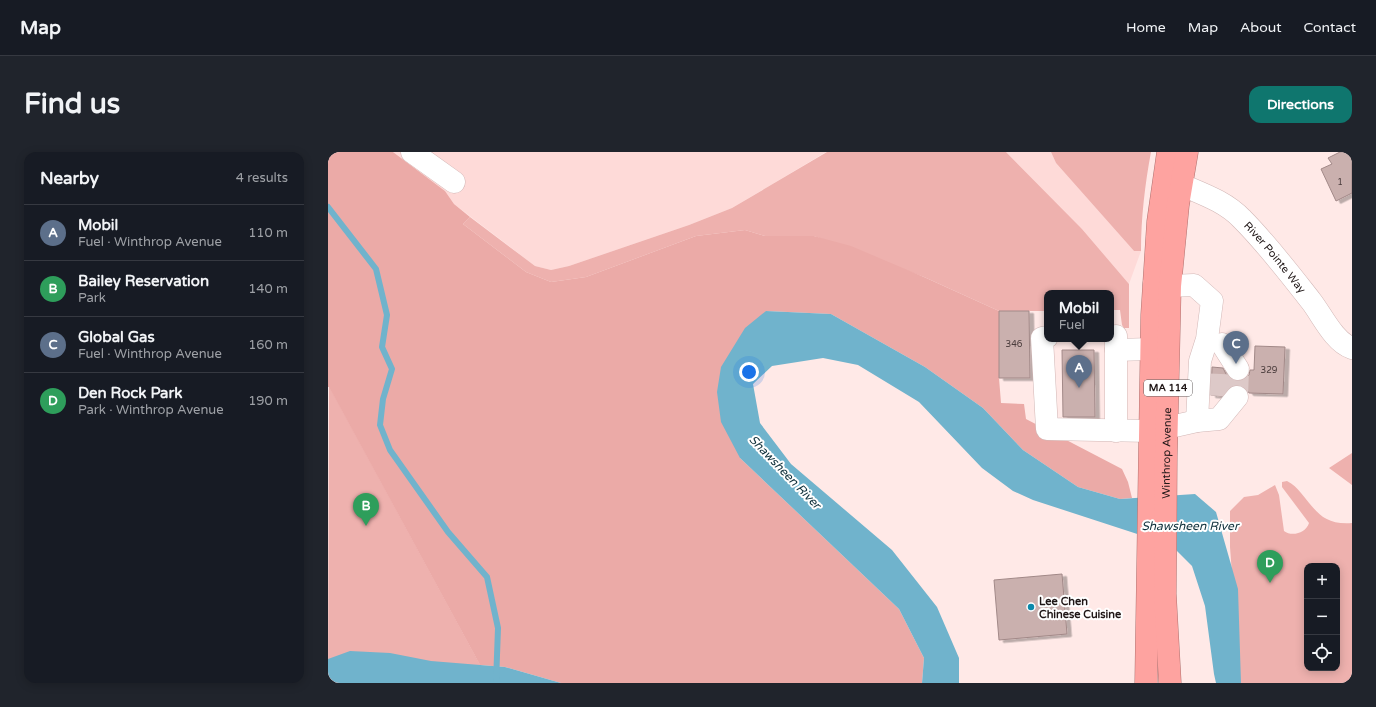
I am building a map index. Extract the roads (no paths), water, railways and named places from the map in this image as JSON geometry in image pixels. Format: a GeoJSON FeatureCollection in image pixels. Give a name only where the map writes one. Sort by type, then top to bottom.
{"type":"FeatureCollection","features":[{"type":"Feature","properties":{"kind":"highway","name":"Winthrop Avenue"},"geometry":{"type":"LineString","coordinates":[[1146,683],[1157,550],[1158,430],[1162,285],[1178,204],[1168,152]]}},
{"type":"Feature","properties":{"kind":"highway","name":"Winthrop Avenue"},"geometry":{"type":"LineString","coordinates":[[1173,183],[1187,152]]}},
{"type":"Feature","properties":{"kind":"highway","name":"Winthrop Avenue"},"geometry":{"type":"LineString","coordinates":[[1157,550],[1166,594],[1170,683]]}},
{"type":"Feature","properties":{"kind":"street"},"geometry":{"type":"LineString","coordinates":[[412,152],[454,182]]}},
{"type":"Feature","properties":{"kind":"street","name":"River Pointe Way"},"geometry":{"type":"LineString","coordinates":[[1173,183],[1216,199],[1241,218],[1312,302],[1331,331],[1348,347],[1352,348]]}},
{"type":"Feature","properties":{"kind":"street"},"geometry":{"type":"LineString","coordinates":[[1162,285],[1194,285],[1212,301],[1217,361],[1196,422]]}},
{"type":"Feature","properties":{"kind":"street"},"geometry":{"type":"LineString","coordinates":[[1212,301],[1207,339],[1217,361]]}},
{"type":"Feature","properties":{"kind":"street"},"geometry":{"type":"LineString","coordinates":[[1044,338],[1042,338],[1048,429],[1116,431],[1158,430],[1219,419],[1221,396]]}},
{"type":"Feature","properties":{"kind":"street"},"geometry":{"type":"LineString","coordinates":[[1116,431],[1114,343],[1160,349]]}},
{"type":"Feature","properties":{"kind":"water","name":"Shawsheen River"},"geometry":{"type":"Polygon","coordinates":[[[766,311],[831,314],[925,367],[983,408],[1023,450],[1078,487],[1120,499],[1195,494],[1216,512],[1238,589],[1241,683],[1216,683],[1205,606],[1192,566],[1171,545],[1033,500],[1013,491],[982,468],[919,402],[858,365],[823,358],[772,366],[753,384],[760,423],[791,464],[892,550],[937,607],[959,658],[959,683],[922,683],[924,658],[899,609],[740,458],[721,422],[717,392],[721,367],[745,328],[766,311]]]}},
{"type":"Feature","properties":{"kind":"water"},"geometry":{"type":"Polygon","coordinates":[[[350,651],[390,653],[431,661],[505,667],[561,683],[328,683],[328,659],[350,651]]]}},
{"type":"Feature","properties":{"kind":"waterway"},"geometry":{"type":"LineString","coordinates":[[328,207],[376,269],[387,315],[382,347],[392,369],[383,399],[380,425],[390,450],[448,532],[487,577],[498,628],[496,683]]}},
{"type":"Feature","properties":{"kind":"tunnel"},"geometry":{"type":"LineString","coordinates":[[1220,396],[1221,368]]}},
{"type":"Feature","properties":{"kind":"tunnel"},"geometry":{"type":"LineString","coordinates":[[1237,397],[1238,369]]}},
{"type":"Feature","properties":{"kind":"place","name":"Global Gas"},"geometry":{"type":"Point","coordinates":[1236,364]}},
{"type":"Feature","properties":{"kind":"place","name":"Mobil"},"geometry":{"type":"Point","coordinates":[1079,388]}},
{"type":"Feature","properties":{"kind":"place","name":"Bailey Reservation"},"geometry":{"type":"Point","coordinates":[366,526]}},
{"type":"Feature","properties":{"kind":"place","name":"Den Rock Park"},"geometry":{"type":"Point","coordinates":[1270,583]}},
{"type":"Feature","properties":{"kind":"place","name":"Lee Chen Chinese Cuisine"},"geometry":{"type":"Point","coordinates":[1031,607]}}]}
